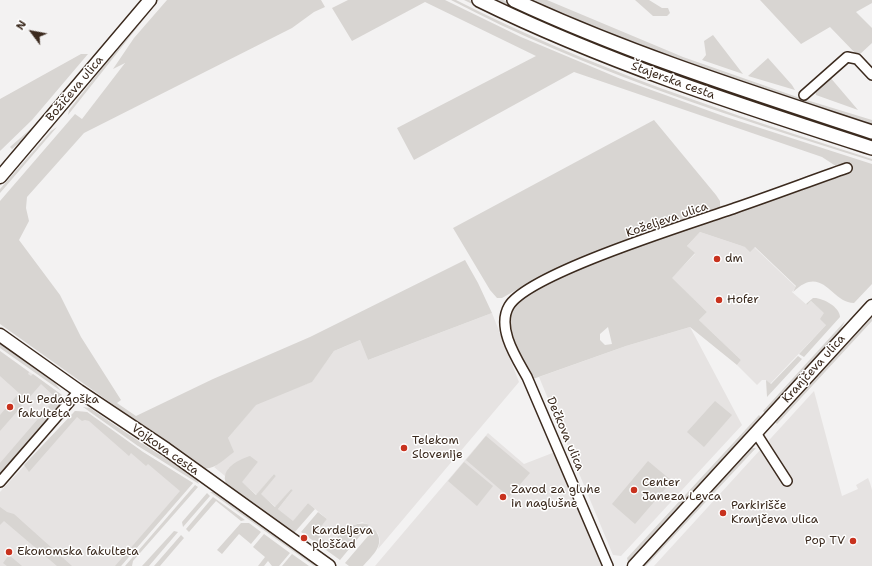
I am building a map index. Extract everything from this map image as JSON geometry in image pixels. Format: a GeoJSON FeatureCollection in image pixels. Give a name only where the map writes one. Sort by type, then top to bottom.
{"type":"FeatureCollection","features":[{"type":"Feature","properties":{"kind":"main road","name":"Štajerska cesta"},"geometry":{"type":"LineString","coordinates":[[479,0],[551,34],[647,72],[872,148]]}},
{"type":"Feature","properties":{"kind":"main road","name":"Štajerska cesta"},"geometry":{"type":"LineString","coordinates":[[514,0],[587,32],[660,61],[872,132]]}},
{"type":"Feature","properties":{"kind":"street","name":"Božičeva ulica"},"geometry":{"type":"LineString","coordinates":[[0,177],[150,0]]}},
{"type":"Feature","properties":{"kind":"street"},"geometry":{"type":"LineString","coordinates":[[804,95],[847,57],[857,59],[872,75]]}},
{"type":"Feature","properties":{"kind":"street","name":"Koželjeva ulica"},"geometry":{"type":"LineString","coordinates":[[506,312],[513,301],[532,287],[577,265],[847,168]]}},
{"type":"Feature","properties":{"kind":"street","name":"Kranjčeva ulica"},"geometry":{"type":"LineString","coordinates":[[634,566],[872,306]]}},
{"type":"Feature","properties":{"kind":"street","name":"Dečkova ulica"},"geometry":{"type":"LineString","coordinates":[[506,312],[506,327],[512,347],[527,377],[608,566]]}},
{"type":"Feature","properties":{"kind":"street","name":"Vojkova cesta"},"geometry":{"type":"LineString","coordinates":[[0,335],[78,391],[166,449],[329,566]]}},
{"type":"Feature","properties":{"kind":"street"},"geometry":{"type":"LineString","coordinates":[[0,482],[78,391]]}},
{"type":"Feature","properties":{"kind":"street"},"geometry":{"type":"LineString","coordinates":[[756,433],[787,481]]}},
{"type":"Feature","properties":{"kind":"shaded area"},"geometry":{"type":"Polygon","coordinates":[[[141,0],[144,0],[27,136],[12,149],[10,147],[34,126],[141,0]]]}},
{"type":"Feature","properties":{"kind":"shaded area"},"geometry":{"type":"Polygon","coordinates":[[[156,0],[159,0],[68,115],[69,110],[156,0]]]}},
{"type":"Feature","properties":{"kind":"shaded area"},"geometry":{"type":"Polygon","coordinates":[[[167,0],[321,0],[325,7],[314,12],[292,28],[84,133],[27,197],[26,208],[29,221],[19,240],[60,295],[81,337],[121,400],[117,403],[136,416],[213,379],[310,337],[465,260],[492,313],[368,360],[360,340],[334,351],[312,382],[256,405],[228,438],[234,452],[219,464],[211,468],[202,468],[0,324],[0,201],[75,114],[82,119],[125,63],[113,69],[134,38],[167,0]]]}},
{"type":"Feature","properties":{"kind":"shaded area"},"geometry":{"type":"Polygon","coordinates":[[[348,0],[445,0],[521,37],[621,79],[726,117],[872,164],[872,284],[854,303],[846,301],[826,287],[812,281],[803,284],[793,292],[796,286],[755,247],[750,252],[745,247],[700,232],[687,246],[695,253],[672,278],[707,312],[699,320],[741,360],[737,365],[690,327],[626,346],[533,379],[517,350],[510,331],[511,311],[519,300],[545,284],[617,254],[848,174],[822,157],[574,72],[414,160],[397,128],[536,56],[425,2],[352,41],[332,8],[348,0]],[[608,327],[600,334],[600,340],[605,345],[612,344],[608,327]]]}},
{"type":"Feature","properties":{"kind":"shaded area"},"geometry":{"type":"Polygon","coordinates":[[[451,0],[456,0],[506,25],[557,47],[661,88],[766,125],[872,159],[872,161],[711,109],[605,70],[501,25],[451,0]]]}},
{"type":"Feature","properties":{"kind":"shaded area"},"geometry":{"type":"Polygon","coordinates":[[[464,0],[469,0],[489,10],[872,153],[872,155],[768,121],[614,66],[513,23],[464,0]]]}},
{"type":"Feature","properties":{"kind":"shaded area"},"geometry":{"type":"Polygon","coordinates":[[[490,0],[503,0],[533,14],[872,137],[872,143],[660,72],[490,0]]]}},
{"type":"Feature","properties":{"kind":"shaded area"},"geometry":{"type":"Polygon","coordinates":[[[525,0],[547,0],[683,57],[800,98],[872,120],[872,126],[655,54],[525,0]]]}},
{"type":"Feature","properties":{"kind":"shaded area"},"geometry":{"type":"Polygon","coordinates":[[[635,0],[649,0],[662,8],[668,8],[670,13],[667,16],[653,16],[635,0]]]}},
{"type":"Feature","properties":{"kind":"shaded area"},"geometry":{"type":"Polygon","coordinates":[[[760,0],[872,0],[872,3],[856,12],[872,28],[872,43],[858,56],[830,27],[801,44],[760,0]]]}},
{"type":"Feature","properties":{"kind":"shaded area"},"geometry":{"type":"Polygon","coordinates":[[[713,35],[743,74],[702,60],[706,55],[704,41],[713,35]]]}},
{"type":"Feature","properties":{"kind":"shaded area"},"geometry":{"type":"Polygon","coordinates":[[[81,54],[88,54],[32,120],[0,151],[0,99],[81,54]]]}},
{"type":"Feature","properties":{"kind":"shaded area"},"geometry":{"type":"Polygon","coordinates":[[[768,58],[792,85],[795,90],[748,76],[768,58]]]}},
{"type":"Feature","properties":{"kind":"shaded area"},"geometry":{"type":"Polygon","coordinates":[[[829,76],[858,110],[816,95],[815,90],[829,76]]]}},
{"type":"Feature","properties":{"kind":"shaded area"},"geometry":{"type":"Polygon","coordinates":[[[654,120],[716,195],[720,201],[720,207],[717,210],[592,253],[532,281],[502,298],[497,298],[490,290],[453,228],[654,120]]]}},
{"type":"Feature","properties":{"kind":"shaded area"},"geometry":{"type":"Polygon","coordinates":[[[57,127],[0,193],[0,189],[51,131],[57,127]]]}},
{"type":"Feature","properties":{"kind":"shaded area"},"geometry":{"type":"Polygon","coordinates":[[[700,232],[742,246],[754,247],[796,287],[792,292],[807,305],[811,301],[825,313],[826,325],[770,384],[766,380],[762,380],[757,385],[737,365],[741,360],[699,320],[707,312],[671,278],[695,254],[687,246],[700,232]]]}},
{"type":"Feature","properties":{"kind":"shaded area"},"geometry":{"type":"Polygon","coordinates":[[[813,298],[821,299],[830,303],[837,310],[840,317],[804,357],[799,354],[826,325],[820,319],[824,313],[811,301],[807,305],[806,304],[813,298]]]}},
{"type":"Feature","properties":{"kind":"shaded area"},"geometry":{"type":"Polygon","coordinates":[[[492,313],[519,382],[378,549],[380,541],[378,533],[362,522],[348,527],[338,527],[342,532],[330,545],[315,533],[327,519],[308,503],[293,522],[278,509],[293,490],[291,489],[276,507],[260,494],[276,476],[274,474],[257,495],[241,482],[258,462],[229,468],[225,476],[214,467],[220,462],[228,438],[256,404],[311,382],[334,351],[360,340],[368,360],[492,313]]]}},
{"type":"Feature","properties":{"kind":"shaded area"},"geometry":{"type":"Polygon","coordinates":[[[872,316],[872,321],[777,424],[775,422],[872,316]]]}},
{"type":"Feature","properties":{"kind":"shaded area"},"geometry":{"type":"Polygon","coordinates":[[[845,321],[840,331],[765,413],[763,411],[845,321]]]}},
{"type":"Feature","properties":{"kind":"shaded area","name":"Center Janeza Levca"},"geometry":{"type":"Polygon","coordinates":[[[690,327],[742,425],[621,556],[613,555],[539,377],[626,346],[690,327]]]}},
{"type":"Feature","properties":{"kind":"shaded area"},"geometry":{"type":"Polygon","coordinates":[[[0,344],[55,383],[61,391],[0,348],[0,344]]]}},
{"type":"Feature","properties":{"kind":"shaded area"},"geometry":{"type":"Polygon","coordinates":[[[0,351],[62,395],[62,398],[57,410],[0,475],[0,351]]]}},
{"type":"Feature","properties":{"kind":"shaded area"},"geometry":{"type":"Polygon","coordinates":[[[0,351],[29,372],[28,374],[31,376],[33,374],[62,395],[61,403],[57,410],[0,475],[0,463],[56,398],[41,384],[0,431],[0,415],[19,393],[0,376],[0,351]]]}},
{"type":"Feature","properties":{"kind":"shaded area"},"geometry":{"type":"Polygon","coordinates":[[[798,356],[802,359],[767,397],[766,380],[771,384],[798,356]]]}},
{"type":"Feature","properties":{"kind":"shaded area"},"geometry":{"type":"Polygon","coordinates":[[[814,391],[842,496],[858,489],[856,485],[868,478],[870,483],[872,490],[872,566],[654,566],[814,391]]]}},
{"type":"Feature","properties":{"kind":"shaded area"},"geometry":{"type":"Polygon","coordinates":[[[715,401],[732,415],[704,447],[687,432],[715,401]]]}},
{"type":"Feature","properties":{"kind":"shaded area"},"geometry":{"type":"Polygon","coordinates":[[[83,407],[90,408],[190,474],[198,481],[199,484],[138,446],[83,407]]]}},
{"type":"Feature","properties":{"kind":"shaded area"},"geometry":{"type":"Polygon","coordinates":[[[75,411],[87,412],[143,452],[193,483],[121,566],[0,566],[0,492],[75,411]]]}},
{"type":"Feature","properties":{"kind":"shaded area"},"geometry":{"type":"Polygon","coordinates":[[[75,411],[87,412],[143,452],[193,483],[121,566],[115,566],[180,491],[148,464],[146,466],[131,453],[129,456],[89,421],[82,421],[77,417],[29,472],[24,465],[75,411]]]}},
{"type":"Feature","properties":{"kind":"shaded area"},"geometry":{"type":"Polygon","coordinates":[[[759,415],[761,417],[628,562],[627,558],[759,415]]]}},
{"type":"Feature","properties":{"kind":"shaded area","name":"Zavod za gluhe in naglušne"},"geometry":{"type":"Polygon","coordinates":[[[488,433],[524,464],[555,452],[602,566],[375,566],[488,433]]]}},
{"type":"Feature","properties":{"kind":"shaded area"},"geometry":{"type":"Polygon","coordinates":[[[486,436],[530,473],[509,497],[466,460],[486,436]]]}},
{"type":"Feature","properties":{"kind":"shaded area"},"geometry":{"type":"Polygon","coordinates":[[[752,448],[756,448],[646,566],[642,566],[752,448]]]}},
{"type":"Feature","properties":{"kind":"shaded area"},"geometry":{"type":"Polygon","coordinates":[[[250,456],[258,462],[242,482],[256,495],[274,474],[276,476],[261,494],[275,507],[291,489],[293,490],[278,509],[293,521],[308,503],[315,509],[294,533],[226,485],[225,477],[228,469],[239,461],[250,456]]]}},
{"type":"Feature","properties":{"kind":"shaded area"},"geometry":{"type":"Polygon","coordinates":[[[648,461],[672,481],[635,524],[612,504],[648,461]]]}},
{"type":"Feature","properties":{"kind":"shaded area"},"geometry":{"type":"Polygon","coordinates":[[[464,462],[493,486],[477,506],[448,481],[464,462]]]}},
{"type":"Feature","properties":{"kind":"shaded area"},"geometry":{"type":"Polygon","coordinates":[[[195,485],[198,487],[133,561],[132,566],[125,566],[195,485]]]}},
{"type":"Feature","properties":{"kind":"shaded area"},"geometry":{"type":"Polygon","coordinates":[[[210,492],[215,492],[319,566],[314,566],[210,492]]]}},
{"type":"Feature","properties":{"kind":"shaded area"},"geometry":{"type":"Polygon","coordinates":[[[207,493],[210,496],[183,527],[182,522],[207,493]]]}},
{"type":"Feature","properties":{"kind":"shaded area"},"geometry":{"type":"Polygon","coordinates":[[[213,497],[245,520],[241,521],[216,501],[189,532],[186,529],[213,497]]]}},
{"type":"Feature","properties":{"kind":"shaded area"},"geometry":{"type":"Polygon","coordinates":[[[0,507],[7,512],[14,514],[72,566],[57,566],[4,521],[0,525],[0,507]]]}},
{"type":"Feature","properties":{"kind":"shaded area"},"geometry":{"type":"Polygon","coordinates":[[[318,512],[327,519],[316,533],[330,545],[342,532],[338,527],[346,527],[362,523],[369,525],[340,560],[301,532],[318,512]]]}},
{"type":"Feature","properties":{"kind":"shaded area"},"geometry":{"type":"Polygon","coordinates":[[[241,523],[249,523],[261,532],[251,544],[239,534],[222,554],[217,550],[241,523]]]}},
{"type":"Feature","properties":{"kind":"shaded area"},"geometry":{"type":"Polygon","coordinates":[[[374,529],[378,534],[379,544],[371,558],[363,566],[349,566],[345,563],[374,529]]]}},
{"type":"Feature","properties":{"kind":"shaded area"},"geometry":{"type":"Polygon","coordinates":[[[174,531],[178,532],[149,566],[142,566],[174,531]]]}},
{"type":"Feature","properties":{"kind":"shaded area"},"geometry":{"type":"Polygon","coordinates":[[[264,534],[290,553],[279,566],[272,566],[268,561],[264,566],[258,566],[265,557],[253,547],[264,534]]]}},
{"type":"Feature","properties":{"kind":"shaded area"},"geometry":{"type":"Polygon","coordinates":[[[181,535],[184,538],[160,566],[154,566],[181,535]]]}},
{"type":"Feature","properties":{"kind":"shaded area"},"geometry":{"type":"Polygon","coordinates":[[[292,554],[309,566],[282,566],[292,554]]]}},
{"type":"Feature","properties":{"kind":"shaded area"},"geometry":{"type":"Polygon","coordinates":[[[9,555],[22,566],[7,566],[3,563],[9,555]]]}},
{"type":"Feature","properties":{"kind":"place","name":"dm"},"geometry":{"type":"Point","coordinates":[717,259]}},
{"type":"Feature","properties":{"kind":"place","name":"Hofer"},"geometry":{"type":"Point","coordinates":[719,300]}},
{"type":"Feature","properties":{"kind":"place","name":"UL Pedagoška fakulteta"},"geometry":{"type":"Point","coordinates":[10,407]}},
{"type":"Feature","properties":{"kind":"place","name":"Telekom Slovenije"},"geometry":{"type":"Point","coordinates":[404,448]}},
{"type":"Feature","properties":{"kind":"place","name":"Center Janeza Levca"},"geometry":{"type":"Point","coordinates":[634,490]}},
{"type":"Feature","properties":{"kind":"place","name":"Zavod za gluhe in naglušne"},"geometry":{"type":"Point","coordinates":[503,497]}},
{"type":"Feature","properties":{"kind":"place","name":"Parkirišče Kranjčeva ulica"},"geometry":{"type":"Point","coordinates":[723,513]}},
{"type":"Feature","properties":{"kind":"place","name":"Kardeljeva ploščad"},"geometry":{"type":"Point","coordinates":[304,538]}},
{"type":"Feature","properties":{"kind":"place","name":"Pop TV"},"geometry":{"type":"Point","coordinates":[853,541]}},
{"type":"Feature","properties":{"kind":"place","name":"Ekonomska fakulteta"},"geometry":{"type":"Point","coordinates":[9,552]}}]}
